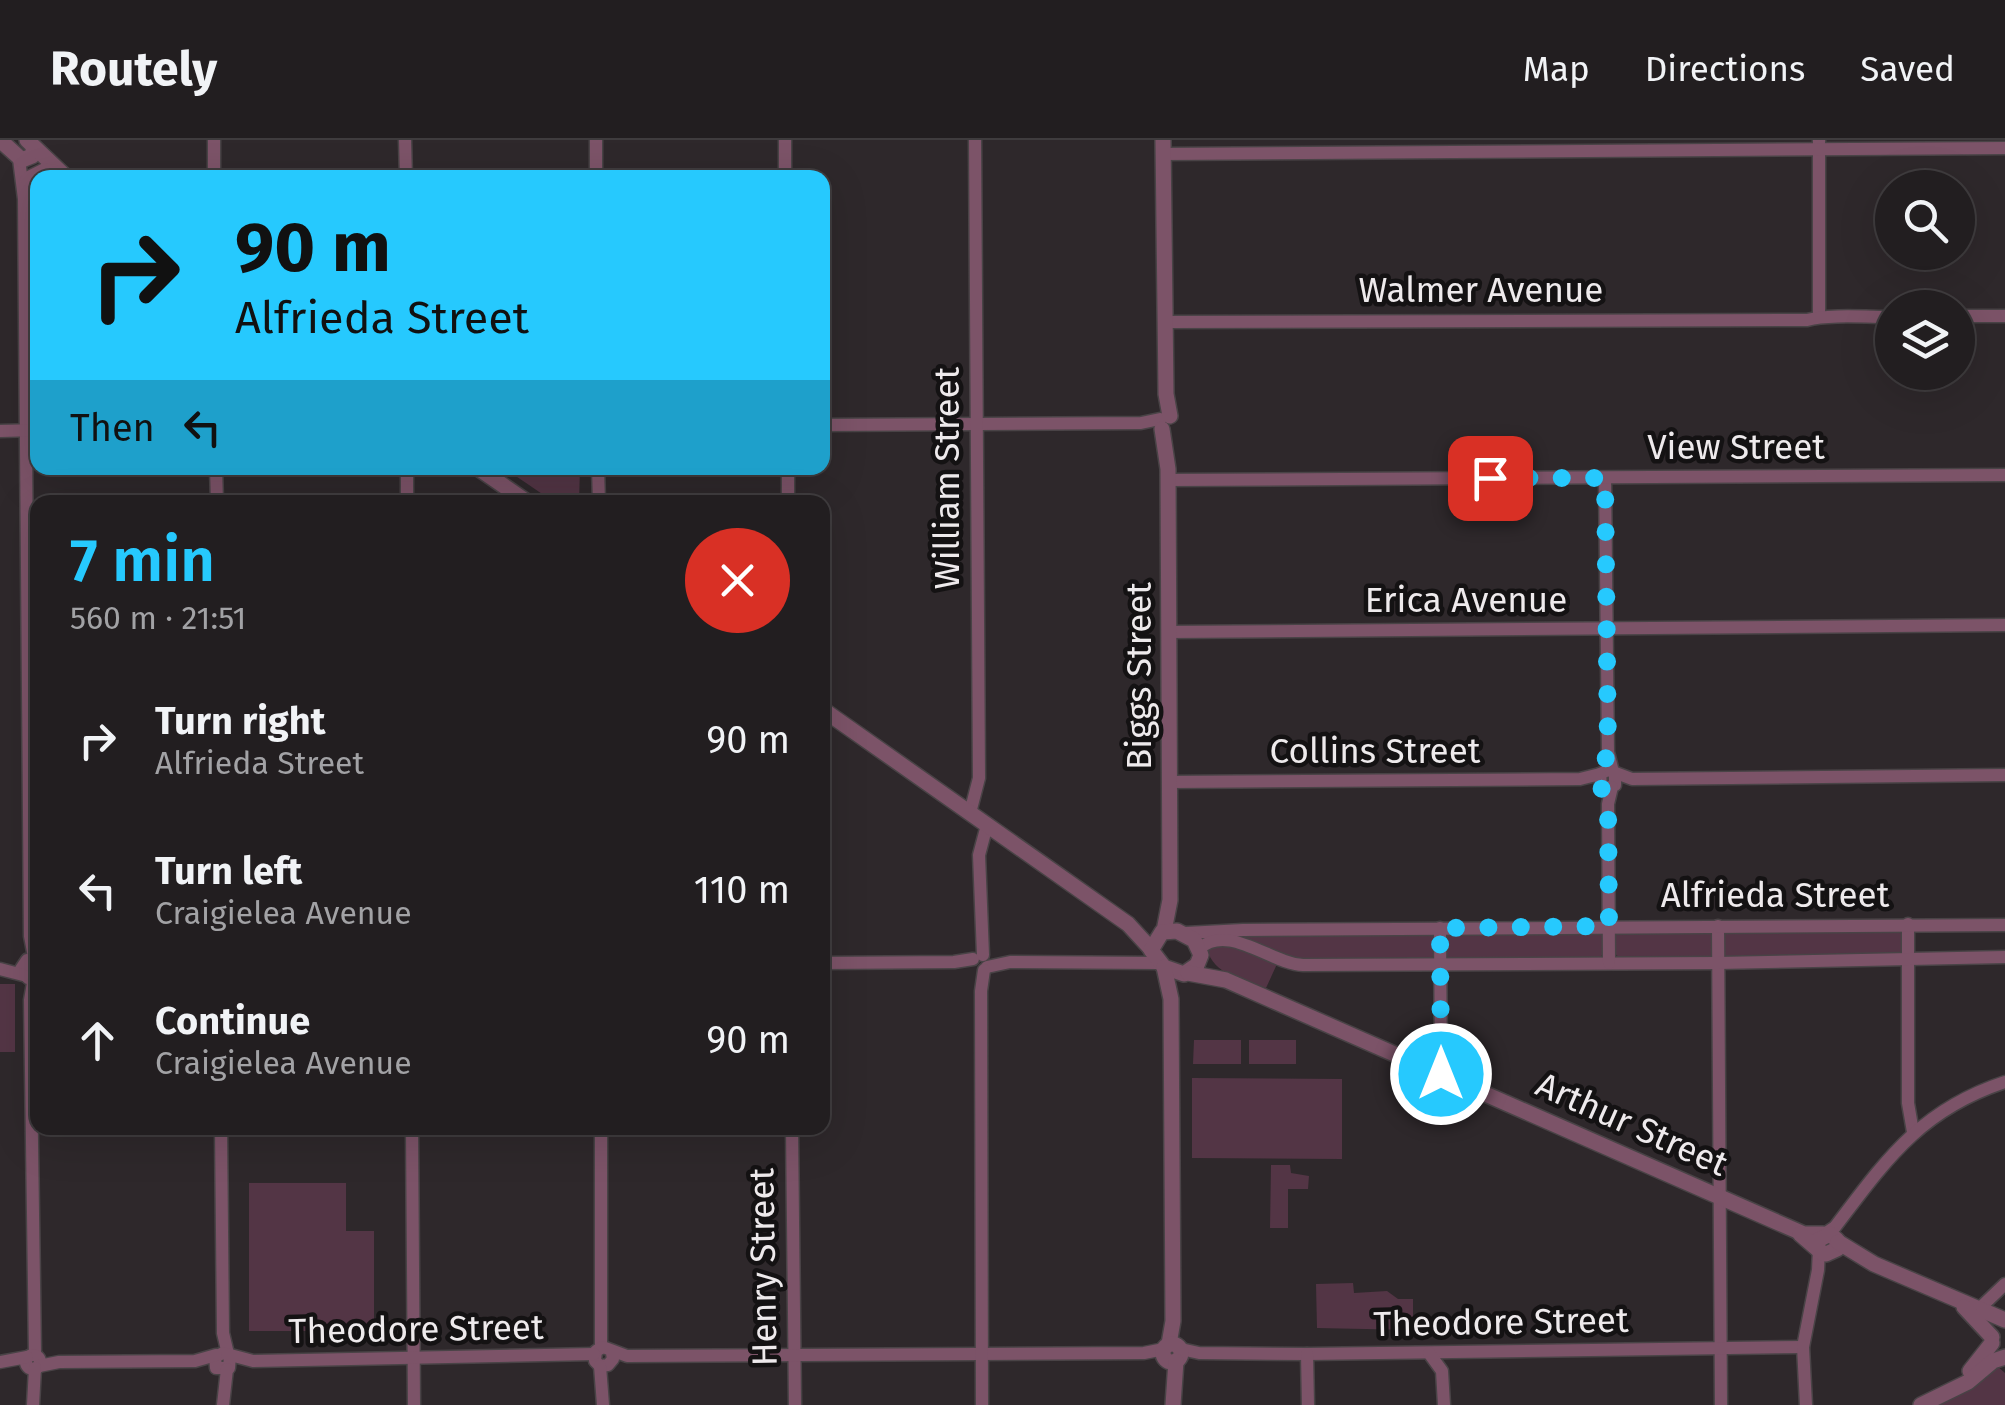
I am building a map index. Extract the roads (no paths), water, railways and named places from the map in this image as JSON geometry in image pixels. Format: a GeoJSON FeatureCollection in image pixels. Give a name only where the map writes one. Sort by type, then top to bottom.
{"type":"FeatureCollection","features":[{"type":"Feature","properties":{"kind":"street"},"geometry":{"type":"LineString","coordinates":[[0,140],[24,147],[53,170]]}},
{"type":"Feature","properties":{"kind":"street"},"geometry":{"type":"LineString","coordinates":[[214,140],[214,170]]}},
{"type":"Feature","properties":{"kind":"street"},"geometry":{"type":"LineString","coordinates":[[406,140],[406,170]]}},
{"type":"Feature","properties":{"kind":"street"},"geometry":{"type":"LineString","coordinates":[[596,140],[596,170]]}},
{"type":"Feature","properties":{"kind":"street"},"geometry":{"type":"LineString","coordinates":[[785,140],[786,170]]}},
{"type":"Feature","properties":{"kind":"street","name":"William Street"},"geometry":{"type":"LineString","coordinates":[[970,814],[979,778],[975,140]]}},
{"type":"Feature","properties":{"kind":"street"},"geometry":{"type":"LineString","coordinates":[[1819,144],[1820,313]]}},
{"type":"Feature","properties":{"kind":"street"},"geometry":{"type":"LineString","coordinates":[[1163,147],[1819,144],[2005,148]]}},
{"type":"Feature","properties":{"kind":"street"},"geometry":{"type":"LineString","coordinates":[[24,147],[28,179],[24,199]]}},
{"type":"Feature","properties":{"kind":"street"},"geometry":{"type":"LineString","coordinates":[[24,147],[30,372]]}},
{"type":"Feature","properties":{"kind":"street","name":"Biggs Street"},"geometry":{"type":"LineString","coordinates":[[1163,147],[1170,782],[1170,900],[1163,932]]}},
{"type":"Feature","properties":{"kind":"street","name":"Walmer Avenue"},"geometry":{"type":"LineString","coordinates":[[1165,322],[1807,320],[1820,313],[1875,317]]}},
{"type":"Feature","properties":{"kind":"street"},"geometry":{"type":"LineString","coordinates":[[1975,316],[2005,316]]}},
{"type":"Feature","properties":{"kind":"street"},"geometry":{"type":"LineString","coordinates":[[830,426],[1164,422]]}},
{"type":"Feature","properties":{"kind":"street"},"geometry":{"type":"LineString","coordinates":[[0,430],[30,430]]}},
{"type":"Feature","properties":{"kind":"street"},"geometry":{"type":"LineString","coordinates":[[488,475],[517,495]]}},
{"type":"Feature","properties":{"kind":"street","name":"View Street"},"geometry":{"type":"LineString","coordinates":[[1168,480],[2005,475]]}},
{"type":"Feature","properties":{"kind":"street"},"geometry":{"type":"LineString","coordinates":[[1605,478],[1609,964]]}},
{"type":"Feature","properties":{"kind":"street","name":"Erica Avenue"},"geometry":{"type":"LineString","coordinates":[[1168,632],[2005,626]]}},
{"type":"Feature","properties":{"kind":"street"},"geometry":{"type":"LineString","coordinates":[[830,715],[1128,924],[1156,957],[1172,999],[1173,1405]]}},
{"type":"Feature","properties":{"kind":"street","name":"Collins Street"},"geometry":{"type":"LineString","coordinates":[[1170,782],[2005,775]]}},
{"type":"Feature","properties":{"kind":"street"},"geometry":{"type":"LineString","coordinates":[[982,1405],[979,855],[987,826]]}},
{"type":"Feature","properties":{"kind":"street","name":"Biggs Street"},"geometry":{"type":"LineString","coordinates":[[1170,900],[1184,932]]}},
{"type":"Feature","properties":{"kind":"street"},"geometry":{"type":"LineString","coordinates":[[1128,924],[1184,932],[1200,952],[1197,965],[1186,973],[1172,999]]}},
{"type":"Feature","properties":{"kind":"street"},"geometry":{"type":"LineString","coordinates":[[1908,924],[1908,1102],[1913,1132]]}},
{"type":"Feature","properties":{"kind":"street","name":"Alfrieda Street"},"geometry":{"type":"LineString","coordinates":[[1184,932],[2005,925]]}},
{"type":"Feature","properties":{"kind":"street"},"geometry":{"type":"LineString","coordinates":[[1718,926],[1721,1405]]}},
{"type":"Feature","properties":{"kind":"street"},"geometry":{"type":"LineString","coordinates":[[1440,928],[1441,1074]]}},
{"type":"Feature","properties":{"kind":"street"},"geometry":{"type":"LineString","coordinates":[[1156,957],[1163,932]]}},
{"type":"Feature","properties":{"kind":"street","name":"Alfrieda Street"},"geometry":{"type":"LineString","coordinates":[[1200,952],[1207,942],[1226,940],[1290,964],[1718,963],[2005,957]]}},
{"type":"Feature","properties":{"kind":"street","name":"Arthur Street"},"geometry":{"type":"LineString","coordinates":[[1200,952],[1226,980]]}},
{"type":"Feature","properties":{"kind":"street"},"geometry":{"type":"LineString","coordinates":[[830,963],[1156,957],[1186,973]]}},
{"type":"Feature","properties":{"kind":"street"},"geometry":{"type":"LineString","coordinates":[[0,969],[30,969]]}},
{"type":"Feature","properties":{"kind":"street","name":"Arthur Street"},"geometry":{"type":"LineString","coordinates":[[1186,973],[1226,980],[1828,1244]]}},
{"type":"Feature","properties":{"kind":"street"},"geometry":{"type":"LineString","coordinates":[[1806,1405],[1803,1348],[1816,1282],[1828,1244],[1847,1211],[1880,1166],[1913,1132],[1960,1102],[2005,1082]]}},
{"type":"Feature","properties":{"kind":"street"},"geometry":{"type":"LineString","coordinates":[[31,1135],[33,1405]]}},
{"type":"Feature","properties":{"kind":"street"},"geometry":{"type":"LineString","coordinates":[[221,1135],[223,1405]]}},
{"type":"Feature","properties":{"kind":"street"},"geometry":{"type":"LineString","coordinates":[[412,1135],[414,1405]]}},
{"type":"Feature","properties":{"kind":"street"},"geometry":{"type":"LineString","coordinates":[[601,1135],[606,1354],[603,1405]]}},
{"type":"Feature","properties":{"kind":"street","name":"Henry Street"},"geometry":{"type":"LineString","coordinates":[[792,1135],[795,1405]]}},
{"type":"Feature","properties":{"kind":"street"},"geometry":{"type":"LineString","coordinates":[[1828,1244],[1996,1316]]}},
{"type":"Feature","properties":{"kind":"street"},"geometry":{"type":"LineString","coordinates":[[1958,1385],[1992,1340],[2002,1287]]}},
{"type":"Feature","properties":{"kind":"street"},"geometry":{"type":"LineString","coordinates":[[1954,1299],[1980,1321],[1998,1352],[2005,1356]]}},
{"type":"Feature","properties":{"kind":"street","name":"Theodore Street"},"geometry":{"type":"LineString","coordinates":[[2,1362],[606,1354],[1307,1354],[1803,1348]]}},
{"type":"Feature","properties":{"kind":"street"},"geometry":{"type":"LineString","coordinates":[[1428,1352],[1440,1366],[1444,1405]]}},
{"type":"Feature","properties":{"kind":"street"},"geometry":{"type":"LineString","coordinates":[[1444,1380],[1450,1362],[1459,1353]]}},
{"type":"Feature","properties":{"kind":"street"},"geometry":{"type":"LineString","coordinates":[[1307,1354],[1308,1405]]}},
{"type":"Feature","properties":{"kind":"street"},"geometry":{"type":"LineString","coordinates":[[1921,1405],[1968,1382],[2005,1356]]}}]}
